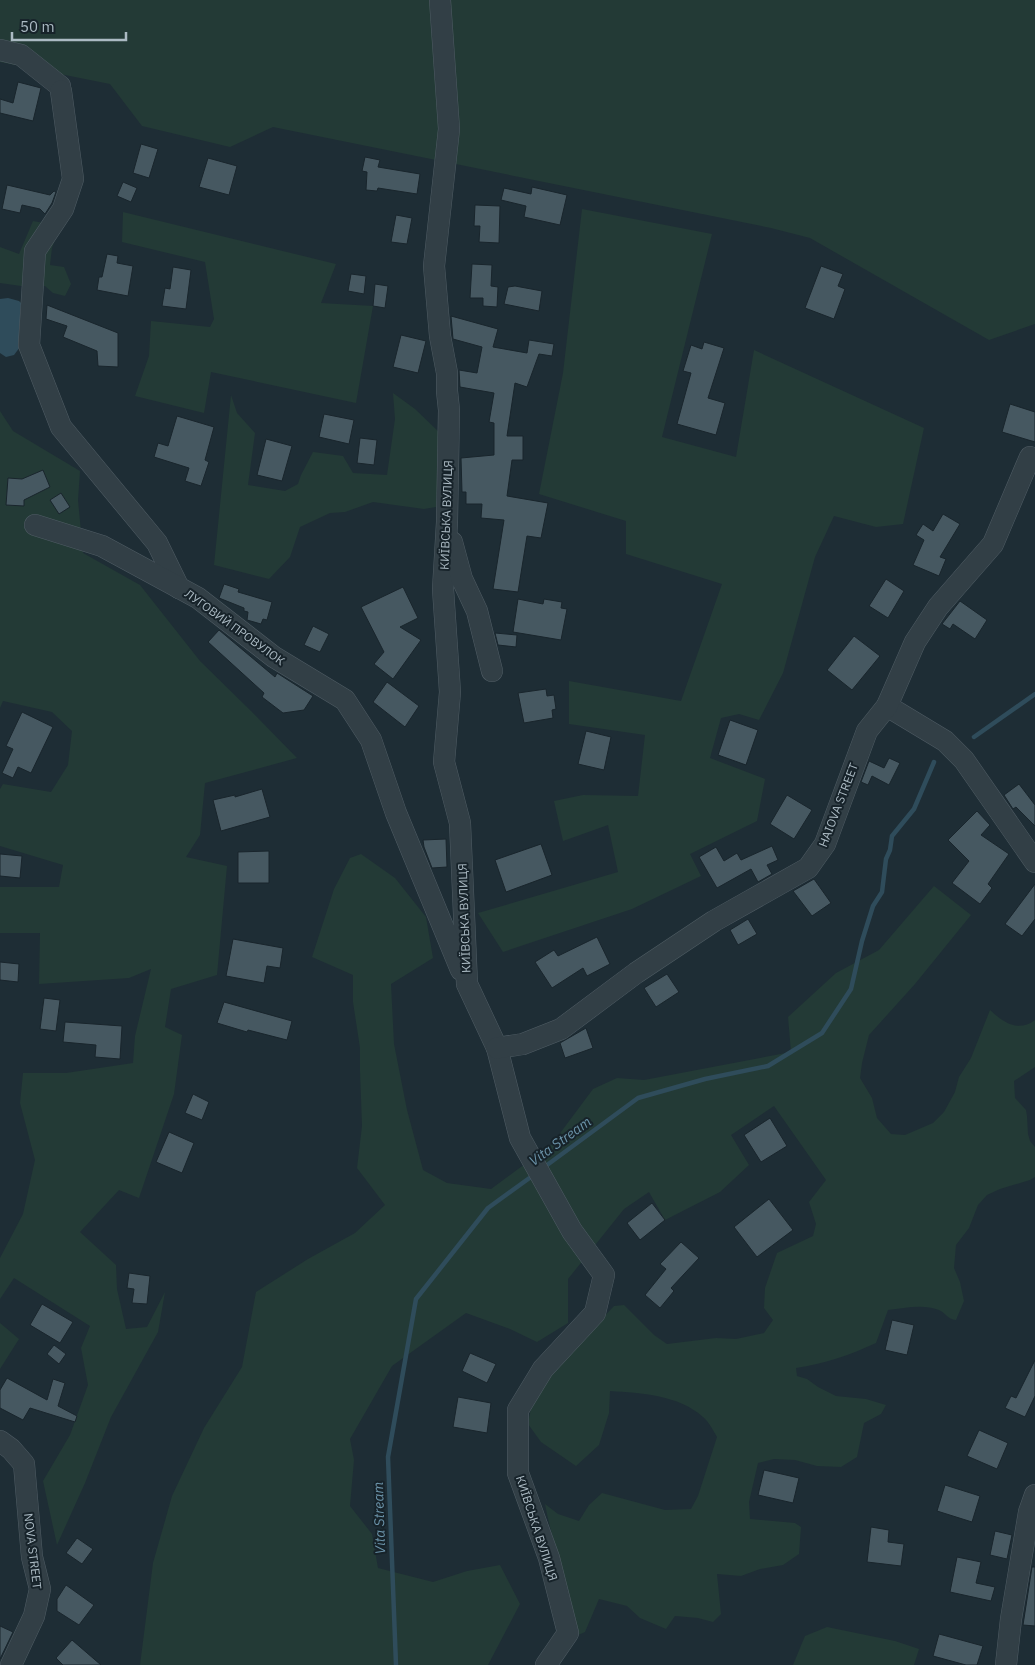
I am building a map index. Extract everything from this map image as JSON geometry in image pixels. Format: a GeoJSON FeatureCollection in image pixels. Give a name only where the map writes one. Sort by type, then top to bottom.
{"type":"FeatureCollection","features":[{"type":"Feature","properties":{"kind":"street","name":"КИЇВСЬКА ВУЛИЦЯ"},"geometry":{"type":"LineString","coordinates":[[440,0],[450,129],[434,266],[440,336],[447,373],[450,410],[443,589],[450,692],[444,762],[460,823],[467,984],[497,1048],[520,1138],[572,1231],[604,1275],[595,1313],[543,1369],[518,1410],[518,1474],[549,1558],[568,1633],[546,1665]]}},
{"type":"Feature","properties":{"kind":"street","name":"ЛУГОВИЙ ПРОВУЛОК"},"geometry":{"type":"LineString","coordinates":[[0,50],[21,55],[61,88],[73,179],[63,209],[36,251],[29,345],[61,427],[158,543],[179,588],[198,598],[274,657],[346,700],[371,740],[396,813],[467,984]]}},
{"type":"Feature","properties":{"kind":"street","name":"HAIOVA STREET"},"geometry":{"type":"LineString","coordinates":[[497,1048],[523,1044],[561,1029],[636,973],[706,926],[808,868],[825,844],[866,731],[887,706],[915,642],[933,614],[993,544],[1030,457]]}},
{"type":"Feature","properties":{"kind":"street"},"geometry":{"type":"LineString","coordinates":[[447,522],[462,579],[477,611],[492,670]]}},
{"type":"Feature","properties":{"kind":"street"},"geometry":{"type":"LineString","coordinates":[[35,525],[102,546],[179,588]]}},
{"type":"Feature","properties":{"kind":"street"},"geometry":{"type":"LineString","coordinates":[[887,706],[945,742],[964,760],[1035,862]]}},
{"type":"Feature","properties":{"kind":"street","name":"NOVA STREET"},"geometry":{"type":"LineString","coordinates":[[0,1441],[11,1449],[24,1464],[32,1557],[40,1589],[34,1616],[11,1665]]}},
{"type":"Feature","properties":{"kind":"street"},"geometry":{"type":"LineString","coordinates":[[1006,1665],[1011,1619],[1029,1512],[1035,1495]]}},
{"type":"Feature","properties":{"kind":"green space"},"geometry":{"type":"Polygon","coordinates":[[[0,0],[1035,0],[1035,324],[989,340],[810,238],[771,228],[273,127],[230,147],[142,126],[110,84],[0,62],[0,0]]]}},
{"type":"Feature","properties":{"kind":"green space"},"geometry":{"type":"Polygon","coordinates":[[[582,209],[712,234],[662,437],[736,457],[754,350],[924,428],[903,524],[876,527],[834,516],[815,557],[783,673],[759,720],[739,714],[721,718],[710,758],[765,779],[757,821],[690,854],[701,876],[632,909],[503,952],[478,913],[618,872],[608,825],[563,841],[554,801],[583,795],[638,796],[645,735],[569,724],[569,681],[681,701],[722,584],[626,554],[626,521],[539,494],[563,373],[582,209]]]}},
{"type":"Feature","properties":{"kind":"green space"},"geometry":{"type":"Polygon","coordinates":[[[123,212],[336,264],[321,303],[373,306],[356,403],[211,372],[204,413],[135,396],[149,356],[151,321],[210,327],[214,319],[205,262],[122,242],[123,212]]]}},
{"type":"Feature","properties":{"kind":"green space"},"geometry":{"type":"Polygon","coordinates":[[[33,221],[60,226],[52,248],[50,265],[64,267],[71,284],[65,296],[53,293],[45,286],[21,286],[0,283],[0,247],[19,254],[33,221]]]}},
{"type":"Feature","properties":{"kind":"green space"},"geometry":{"type":"Polygon","coordinates":[[[393,393],[415,409],[440,433],[436,507],[424,509],[373,502],[345,512],[330,513],[300,527],[290,557],[269,579],[214,565],[231,395],[237,413],[255,433],[248,485],[285,491],[298,484],[313,452],[343,456],[353,473],[387,475],[395,419],[393,393]]]}},
{"type":"Feature","properties":{"kind":"green space"},"geometry":{"type":"Polygon","coordinates":[[[0,411],[13,431],[80,471],[78,500],[83,553],[140,585],[200,661],[297,758],[205,783],[200,835],[186,857],[227,866],[217,975],[171,989],[165,1027],[182,1035],[174,1094],[139,1198],[119,1190],[80,1232],[116,1265],[117,1289],[126,1329],[147,1327],[165,1292],[158,1332],[111,1417],[85,1483],[57,1545],[43,1481],[70,1435],[88,1385],[81,1348],[90,1326],[14,1278],[0,1299],[0,1258],[23,1214],[35,1160],[20,1103],[23,1073],[66,1073],[133,1063],[135,1036],[151,969],[129,978],[39,984],[40,933],[0,933],[0,887],[59,887],[63,865],[0,846],[0,789],[3,784],[51,792],[68,765],[72,731],[52,712],[3,701],[0,708],[0,411]]]}},
{"type":"Feature","properties":{"kind":"green space"},"geometry":{"type":"Polygon","coordinates":[[[361,854],[395,878],[426,917],[433,958],[391,984],[394,1044],[407,1110],[423,1170],[447,1183],[491,1189],[552,1144],[593,1089],[617,1078],[644,1080],[791,1052],[788,1017],[836,973],[879,950],[934,886],[971,915],[915,984],[869,1035],[860,1078],[872,1098],[877,1118],[891,1134],[905,1135],[933,1123],[944,1112],[955,1092],[959,1077],[971,1058],[990,1010],[1005,1022],[1017,1026],[1029,1024],[1035,1020],[1035,1067],[1014,1081],[1015,1098],[1026,1110],[1028,1134],[1030,1141],[1035,1147],[1035,1177],[987,1195],[978,1205],[969,1228],[956,1245],[954,1268],[960,1282],[964,1301],[956,1320],[939,1310],[927,1307],[888,1310],[876,1343],[837,1358],[796,1368],[797,1376],[807,1379],[836,1396],[866,1399],[886,1405],[881,1414],[864,1423],[857,1457],[841,1467],[817,1466],[795,1460],[774,1459],[758,1463],[749,1502],[750,1519],[795,1523],[801,1527],[799,1554],[783,1565],[760,1569],[741,1576],[717,1574],[721,1614],[713,1622],[698,1618],[675,1616],[666,1629],[640,1618],[627,1606],[599,1599],[585,1632],[578,1635],[545,1504],[558,1514],[579,1521],[589,1505],[602,1493],[665,1510],[691,1509],[698,1496],[717,1437],[705,1419],[683,1404],[659,1396],[610,1391],[609,1413],[599,1445],[576,1466],[541,1442],[528,1424],[531,1408],[554,1370],[614,1306],[624,1305],[654,1335],[667,1344],[716,1338],[736,1339],[764,1333],[773,1320],[764,1308],[765,1288],[777,1253],[813,1236],[816,1224],[809,1202],[826,1180],[774,1106],[731,1135],[749,1165],[720,1192],[665,1220],[649,1192],[624,1209],[568,1279],[568,1323],[537,1342],[510,1329],[466,1313],[392,1366],[350,1439],[354,1460],[350,1506],[372,1534],[378,1568],[433,1582],[467,1571],[500,1565],[520,1604],[488,1665],[140,1665],[153,1563],[172,1496],[204,1428],[242,1367],[256,1292],[308,1259],[355,1233],[385,1205],[357,1168],[362,1126],[360,1048],[353,1002],[353,975],[312,957],[334,889],[350,858],[361,854]]]}},
{"type":"Feature","properties":{"kind":"green space"},"geometry":{"type":"Polygon","coordinates":[[[0,1323],[19,1339],[0,1369],[0,1323]]]}},
{"type":"Feature","properties":{"kind":"green space"},"geometry":{"type":"Polygon","coordinates":[[[827,1627],[895,1641],[919,1649],[914,1665],[793,1665],[805,1636],[827,1627]]]}},
{"type":"Feature","properties":{"kind":"water"},"geometry":{"type":"Polygon","coordinates":[[[8,298],[21,303],[20,314],[24,325],[20,347],[14,355],[6,357],[0,353],[0,299],[8,298]]]}},
{"type":"Feature","properties":{"kind":"building"},"geometry":{"type":"Polygon","coordinates":[[[18,82],[41,88],[33,121],[0,113],[0,99],[13,103],[18,82]]]}},
{"type":"Feature","properties":{"kind":"building"},"geometry":{"type":"Polygon","coordinates":[[[141,144],[158,149],[149,178],[133,173],[141,144]]]}},
{"type":"Feature","properties":{"kind":"building"},"geometry":{"type":"Polygon","coordinates":[[[365,157],[380,160],[378,167],[420,174],[417,194],[378,188],[377,191],[366,190],[367,172],[362,171],[365,157]]]}},
{"type":"Feature","properties":{"kind":"building"},"geometry":{"type":"Polygon","coordinates":[[[208,158],[237,166],[229,195],[199,187],[208,158]]]}},
{"type":"Feature","properties":{"kind":"building"},"geometry":{"type":"Polygon","coordinates":[[[123,182],[137,188],[131,202],[117,196],[123,182]]]}},
{"type":"Feature","properties":{"kind":"building"},"geometry":{"type":"Polygon","coordinates":[[[7,185],[50,195],[54,191],[56,192],[45,214],[40,209],[22,205],[20,213],[2,209],[7,185]]]}},
{"type":"Feature","properties":{"kind":"building"},"geometry":{"type":"Polygon","coordinates":[[[532,187],[567,195],[560,225],[524,217],[526,206],[501,200],[504,188],[531,194],[532,187]]]}},
{"type":"Feature","properties":{"kind":"building"},"geometry":{"type":"Polygon","coordinates":[[[475,205],[500,206],[499,243],[479,242],[480,226],[474,226],[475,205]]]}},
{"type":"Feature","properties":{"kind":"building"},"geometry":{"type":"Polygon","coordinates":[[[396,215],[412,218],[407,244],[391,242],[396,215]]]}},
{"type":"Feature","properties":{"kind":"building"},"geometry":{"type":"Polygon","coordinates":[[[107,254],[118,256],[117,263],[133,266],[128,296],[97,290],[99,277],[102,277],[107,254]]]}},
{"type":"Feature","properties":{"kind":"building"},"geometry":{"type":"Polygon","coordinates":[[[472,264],[492,265],[491,286],[498,287],[497,307],[483,306],[483,298],[470,298],[472,264]]]}},
{"type":"Feature","properties":{"kind":"building"},"geometry":{"type":"Polygon","coordinates":[[[821,266],[843,274],[838,286],[845,289],[834,319],[805,308],[821,266]]]}},
{"type":"Feature","properties":{"kind":"building"},"geometry":{"type":"Polygon","coordinates":[[[173,267],[191,270],[186,309],[162,306],[165,288],[170,289],[173,267]]]}},
{"type":"Feature","properties":{"kind":"building"},"geometry":{"type":"Polygon","coordinates":[[[351,274],[366,276],[364,294],[348,291],[351,274]]]}},
{"type":"Feature","properties":{"kind":"building"},"geometry":{"type":"Polygon","coordinates":[[[375,284],[388,286],[385,308],[373,306],[375,284]]]}},
{"type":"Feature","properties":{"kind":"building"},"geometry":{"type":"Polygon","coordinates":[[[515,286],[542,291],[539,311],[504,304],[508,287],[515,286]]]}},
{"type":"Feature","properties":{"kind":"building"},"geometry":{"type":"Polygon","coordinates":[[[47,305],[118,333],[118,367],[98,366],[97,351],[63,337],[67,326],[46,319],[47,305]]]}},
{"type":"Feature","properties":{"kind":"building"},"geometry":{"type":"Polygon","coordinates":[[[451,316],[498,329],[493,347],[527,353],[529,340],[554,344],[552,356],[539,354],[527,387],[515,383],[507,436],[523,436],[523,460],[512,460],[507,496],[548,503],[541,538],[527,536],[518,592],[493,589],[504,520],[481,518],[482,504],[466,504],[466,492],[462,492],[461,458],[494,455],[494,423],[489,422],[494,393],[460,387],[459,370],[477,373],[482,347],[453,339],[451,316]]]}},
{"type":"Feature","properties":{"kind":"building"},"geometry":{"type":"Polygon","coordinates":[[[401,335],[426,341],[418,373],[393,367],[401,335]]]}},
{"type":"Feature","properties":{"kind":"building"},"geometry":{"type":"Polygon","coordinates":[[[704,342],[724,348],[708,398],[725,403],[716,435],[677,424],[691,373],[683,371],[691,345],[702,349],[704,342]]]}},
{"type":"Feature","properties":{"kind":"building"},"geometry":{"type":"Polygon","coordinates":[[[1010,404],[1035,412],[1035,442],[1002,432],[1010,404]]]}},
{"type":"Feature","properties":{"kind":"building"},"geometry":{"type":"Polygon","coordinates":[[[324,414],[354,420],[349,444],[319,437],[324,414]]]}},
{"type":"Feature","properties":{"kind":"building"},"geometry":{"type":"Polygon","coordinates":[[[177,416],[214,427],[205,460],[209,462],[201,486],[185,481],[189,468],[154,457],[158,443],[168,446],[177,416]]]}},
{"type":"Feature","properties":{"kind":"building"},"geometry":{"type":"Polygon","coordinates":[[[360,438],[377,440],[374,465],[357,463],[360,438]]]}},
{"type":"Feature","properties":{"kind":"building"},"geometry":{"type":"Polygon","coordinates":[[[266,439],[292,446],[282,481],[257,475],[266,439]]]}},
{"type":"Feature","properties":{"kind":"building"},"geometry":{"type":"Polygon","coordinates":[[[43,470],[50,487],[24,500],[24,506],[6,505],[8,478],[22,479],[43,470]]]}},
{"type":"Feature","properties":{"kind":"building"},"geometry":{"type":"Polygon","coordinates":[[[61,493],[70,507],[59,514],[50,500],[61,493]]]}},
{"type":"Feature","properties":{"kind":"building"},"geometry":{"type":"Polygon","coordinates":[[[943,514],[960,524],[940,557],[946,559],[939,576],[913,565],[924,540],[916,535],[923,524],[933,531],[943,514]]]}},
{"type":"Feature","properties":{"kind":"building"},"geometry":{"type":"Polygon","coordinates":[[[886,579],[904,591],[888,618],[869,606],[886,579]]]}},
{"type":"Feature","properties":{"kind":"building"},"geometry":{"type":"Polygon","coordinates":[[[224,584],[239,589],[238,592],[272,602],[267,620],[263,619],[261,624],[247,620],[248,612],[244,611],[244,608],[219,598],[224,584]]]}},
{"type":"Feature","properties":{"kind":"building"},"geometry":{"type":"Polygon","coordinates":[[[403,587],[418,618],[400,627],[421,640],[393,679],[374,664],[384,652],[361,607],[403,587]]]}},
{"type":"Feature","properties":{"kind":"building"},"geometry":{"type":"Polygon","coordinates":[[[518,599],[543,604],[544,599],[562,602],[561,608],[567,609],[561,640],[513,632],[518,599]]]}},
{"type":"Feature","properties":{"kind":"building"},"geometry":{"type":"Polygon","coordinates":[[[960,601],[987,620],[975,639],[953,624],[950,629],[942,624],[960,601]]]}},
{"type":"Feature","properties":{"kind":"building"},"geometry":{"type":"Polygon","coordinates":[[[313,626],[329,634],[320,652],[304,645],[313,626]]]}},
{"type":"Feature","properties":{"kind":"building"},"geometry":{"type":"Polygon","coordinates":[[[219,630],[275,677],[277,673],[313,696],[304,710],[283,713],[262,697],[264,693],[208,642],[219,630]]]}},
{"type":"Feature","properties":{"kind":"building"},"geometry":{"type":"Polygon","coordinates":[[[495,633],[517,635],[516,647],[498,645],[495,633]]]}},
{"type":"Feature","properties":{"kind":"building"},"geometry":{"type":"Polygon","coordinates":[[[854,636],[880,656],[852,690],[827,670],[854,636]]]}},
{"type":"Feature","properties":{"kind":"building"},"geometry":{"type":"Polygon","coordinates":[[[387,682],[419,706],[405,727],[373,702],[387,682]]]}},
{"type":"Feature","properties":{"kind":"building"},"geometry":{"type":"Polygon","coordinates":[[[546,689],[547,696],[554,695],[556,709],[552,710],[553,718],[524,723],[518,693],[546,689]]]}},
{"type":"Feature","properties":{"kind":"building"},"geometry":{"type":"Polygon","coordinates":[[[22,712],[53,727],[31,773],[18,767],[13,778],[2,773],[13,749],[6,746],[22,712]]]}},
{"type":"Feature","properties":{"kind":"building"},"geometry":{"type":"Polygon","coordinates":[[[730,720],[758,730],[746,765],[718,755],[730,720]]]}},
{"type":"Feature","properties":{"kind":"building"},"geometry":{"type":"Polygon","coordinates":[[[586,731],[611,737],[604,770],[578,764],[586,731]]]}},
{"type":"Feature","properties":{"kind":"building"},"geometry":{"type":"Polygon","coordinates":[[[889,758],[900,763],[889,785],[872,776],[868,785],[861,782],[869,761],[884,768],[889,758]]]}},
{"type":"Feature","properties":{"kind":"building"},"geometry":{"type":"Polygon","coordinates":[[[1019,784],[1035,805],[1035,826],[1016,807],[1013,809],[1004,795],[1019,784]]]}},
{"type":"Feature","properties":{"kind":"building"},"geometry":{"type":"Polygon","coordinates":[[[262,789],[270,817],[221,831],[213,800],[235,795],[235,797],[262,789]]]}},
{"type":"Feature","properties":{"kind":"building"},"geometry":{"type":"Polygon","coordinates":[[[787,795],[812,810],[794,839],[770,824],[787,795]]]}},
{"type":"Feature","properties":{"kind":"building"},"geometry":{"type":"Polygon","coordinates":[[[977,811],[990,825],[981,835],[1009,854],[988,884],[992,888],[980,904],[952,883],[969,861],[948,840],[977,811]]]}},
{"type":"Feature","properties":{"kind":"building"},"geometry":{"type":"Polygon","coordinates":[[[446,839],[447,867],[432,868],[423,840],[446,839]]]}},
{"type":"Feature","properties":{"kind":"building"},"geometry":{"type":"Polygon","coordinates":[[[541,844],[552,875],[506,892],[495,860],[541,844]]]}},
{"type":"Feature","properties":{"kind":"building"},"geometry":{"type":"Polygon","coordinates":[[[772,846],[778,860],[767,865],[772,874],[758,882],[751,869],[717,888],[699,857],[716,847],[724,861],[737,853],[741,860],[772,846]]]}},
{"type":"Feature","properties":{"kind":"building"},"geometry":{"type":"Polygon","coordinates":[[[269,851],[269,883],[238,883],[238,852],[269,851]]]}},
{"type":"Feature","properties":{"kind":"building"},"geometry":{"type":"Polygon","coordinates":[[[0,854],[22,856],[20,878],[0,876],[0,854]]]}},
{"type":"Feature","properties":{"kind":"building"},"geometry":{"type":"Polygon","coordinates":[[[814,879],[831,903],[812,916],[793,891],[814,879]]]}},
{"type":"Feature","properties":{"kind":"building"},"geometry":{"type":"Polygon","coordinates":[[[1035,884],[1035,919],[1022,936],[1005,924],[1035,884]]]}},
{"type":"Feature","properties":{"kind":"building"},"geometry":{"type":"Polygon","coordinates":[[[748,919],[757,934],[738,945],[730,930],[748,919]]]}},
{"type":"Feature","properties":{"kind":"building"},"geometry":{"type":"Polygon","coordinates":[[[597,937],[610,964],[587,976],[583,968],[552,988],[535,962],[554,950],[558,956],[597,937]]]}},
{"type":"Feature","properties":{"kind":"building"},"geometry":{"type":"Polygon","coordinates":[[[233,939],[283,948],[280,968],[267,966],[264,983],[226,976],[233,939]]]}},
{"type":"Feature","properties":{"kind":"building"},"geometry":{"type":"Polygon","coordinates":[[[0,962],[19,964],[18,982],[0,980],[0,962]]]}},
{"type":"Feature","properties":{"kind":"building"},"geometry":{"type":"Polygon","coordinates":[[[667,974],[679,992],[656,1007],[644,988],[667,974]]]}},
{"type":"Feature","properties":{"kind":"building"},"geometry":{"type":"Polygon","coordinates":[[[44,998],[60,1000],[56,1031],[40,1029],[44,998]]]}},
{"type":"Feature","properties":{"kind":"building"},"geometry":{"type":"Polygon","coordinates":[[[224,1002],[292,1021],[287,1040],[248,1030],[247,1032],[217,1023],[224,1002]]]}},
{"type":"Feature","properties":{"kind":"building"},"geometry":{"type":"Polygon","coordinates":[[[65,1022],[122,1026],[120,1059],[95,1057],[96,1045],[63,1042],[65,1022]]]}},
{"type":"Feature","properties":{"kind":"building"},"geometry":{"type":"Polygon","coordinates":[[[586,1028],[593,1048],[565,1058],[560,1043],[586,1028]]]}},
{"type":"Feature","properties":{"kind":"building"},"geometry":{"type":"Polygon","coordinates":[[[193,1094],[209,1102],[202,1120],[185,1113],[193,1094]]]}},
{"type":"Feature","properties":{"kind":"building"},"geometry":{"type":"Polygon","coordinates":[[[770,1118],[787,1146],[761,1162],[744,1135],[770,1118]]]}},
{"type":"Feature","properties":{"kind":"building"},"geometry":{"type":"Polygon","coordinates":[[[169,1132],[194,1143],[182,1173],[156,1162],[169,1132]]]}},
{"type":"Feature","properties":{"kind":"building"},"geometry":{"type":"Polygon","coordinates":[[[769,1199],[793,1230],[757,1257],[734,1227],[769,1199]]]}},
{"type":"Feature","properties":{"kind":"building"},"geometry":{"type":"Polygon","coordinates":[[[652,1203],[665,1220],[640,1240],[627,1223],[652,1203]]]}},
{"type":"Feature","properties":{"kind":"building"},"geometry":{"type":"Polygon","coordinates":[[[681,1242],[699,1258],[671,1288],[674,1291],[660,1308],[645,1295],[666,1269],[660,1264],[681,1242]]]}},
{"type":"Feature","properties":{"kind":"building"},"geometry":{"type":"Polygon","coordinates":[[[129,1273],[150,1276],[147,1304],[132,1303],[134,1289],[127,1288],[129,1273]]]}},
{"type":"Feature","properties":{"kind":"building"},"geometry":{"type":"Polygon","coordinates":[[[42,1304],[73,1322],[60,1343],[30,1325],[42,1304]]]}},
{"type":"Feature","properties":{"kind":"building"},"geometry":{"type":"Polygon","coordinates":[[[892,1320],[914,1325],[907,1355],[885,1350],[892,1320]]]}},
{"type":"Feature","properties":{"kind":"building"},"geometry":{"type":"Polygon","coordinates":[[[54,1345],[66,1354],[59,1364],[47,1354],[54,1345]]]}},
{"type":"Feature","properties":{"kind":"building"},"geometry":{"type":"Polygon","coordinates":[[[470,1353],[496,1364],[487,1383],[462,1371],[470,1353]]]}},
{"type":"Feature","properties":{"kind":"building"},"geometry":{"type":"Polygon","coordinates":[[[1035,1360],[1035,1396],[1025,1417],[1005,1408],[1011,1396],[1016,1398],[1035,1360]]]}},
{"type":"Feature","properties":{"kind":"building"},"geometry":{"type":"Polygon","coordinates":[[[7,1378],[47,1400],[53,1379],[65,1383],[58,1406],[77,1416],[75,1422],[30,1408],[23,1420],[0,1408],[0,1390],[7,1378]]]}},
{"type":"Feature","properties":{"kind":"building"},"geometry":{"type":"Polygon","coordinates":[[[458,1397],[491,1403],[487,1433],[453,1427],[458,1397]]]}},
{"type":"Feature","properties":{"kind":"building"},"geometry":{"type":"Polygon","coordinates":[[[979,1430],[1008,1443],[997,1469],[967,1456],[979,1430]]]}},
{"type":"Feature","properties":{"kind":"building"},"geometry":{"type":"Polygon","coordinates":[[[764,1470],[799,1478],[793,1503],[758,1495],[764,1470]]]}},
{"type":"Feature","properties":{"kind":"building"},"geometry":{"type":"Polygon","coordinates":[[[945,1485],[980,1496],[972,1522],[937,1511],[945,1485]]]}},
{"type":"Feature","properties":{"kind":"building"},"geometry":{"type":"Polygon","coordinates":[[[871,1527],[889,1530],[888,1542],[904,1544],[901,1566],[867,1562],[871,1527]]]}},
{"type":"Feature","properties":{"kind":"building"},"geometry":{"type":"Polygon","coordinates":[[[995,1531],[1012,1535],[1007,1559],[990,1555],[995,1531]]]}},
{"type":"Feature","properties":{"kind":"building"},"geometry":{"type":"Polygon","coordinates":[[[77,1538],[93,1549],[82,1564],[66,1553],[77,1538]]]}},
{"type":"Feature","properties":{"kind":"building"},"geometry":{"type":"Polygon","coordinates":[[[957,1557],[981,1562],[976,1583],[995,1587],[991,1601],[950,1592],[957,1557]]]}},
{"type":"Feature","properties":{"kind":"building"},"geometry":{"type":"Polygon","coordinates":[[[1032,1567],[1035,1567],[1035,1626],[1023,1625],[1032,1567]]]}},
{"type":"Feature","properties":{"kind":"building"},"geometry":{"type":"Polygon","coordinates":[[[66,1585],[94,1605],[79,1625],[57,1611],[57,1599],[66,1585]]]}},
{"type":"Feature","properties":{"kind":"building"},"geometry":{"type":"Polygon","coordinates":[[[0,1626],[13,1632],[0,1659],[0,1626]]]}},
{"type":"Feature","properties":{"kind":"building"},"geometry":{"type":"Polygon","coordinates":[[[939,1634],[983,1646],[977,1665],[966,1665],[933,1656],[939,1634]]]}},
{"type":"Feature","properties":{"kind":"building"},"geometry":{"type":"Polygon","coordinates":[[[72,1640],[101,1665],[63,1665],[56,1658],[72,1640]]]}},
{"type":"Feature","properties":{"kind":"waterway","name":"Vita Stream"},"geometry":{"type":"LineString","coordinates":[[974,737],[1035,694]]}},
{"type":"Feature","properties":{"kind":"waterway","name":"Vita Stream"},"geometry":{"type":"LineString","coordinates":[[543,1168],[638,1098],[705,1079],[768,1066],[822,1033],[851,989],[862,941],[873,906],[882,892],[886,859],[890,850],[892,836],[914,809],[934,762]]}},
{"type":"Feature","properties":{"kind":"waterway","name":"Vita Stream"},"geometry":{"type":"LineString","coordinates":[[396,1665],[388,1457],[416,1299],[488,1208],[535,1174]]}}]}
